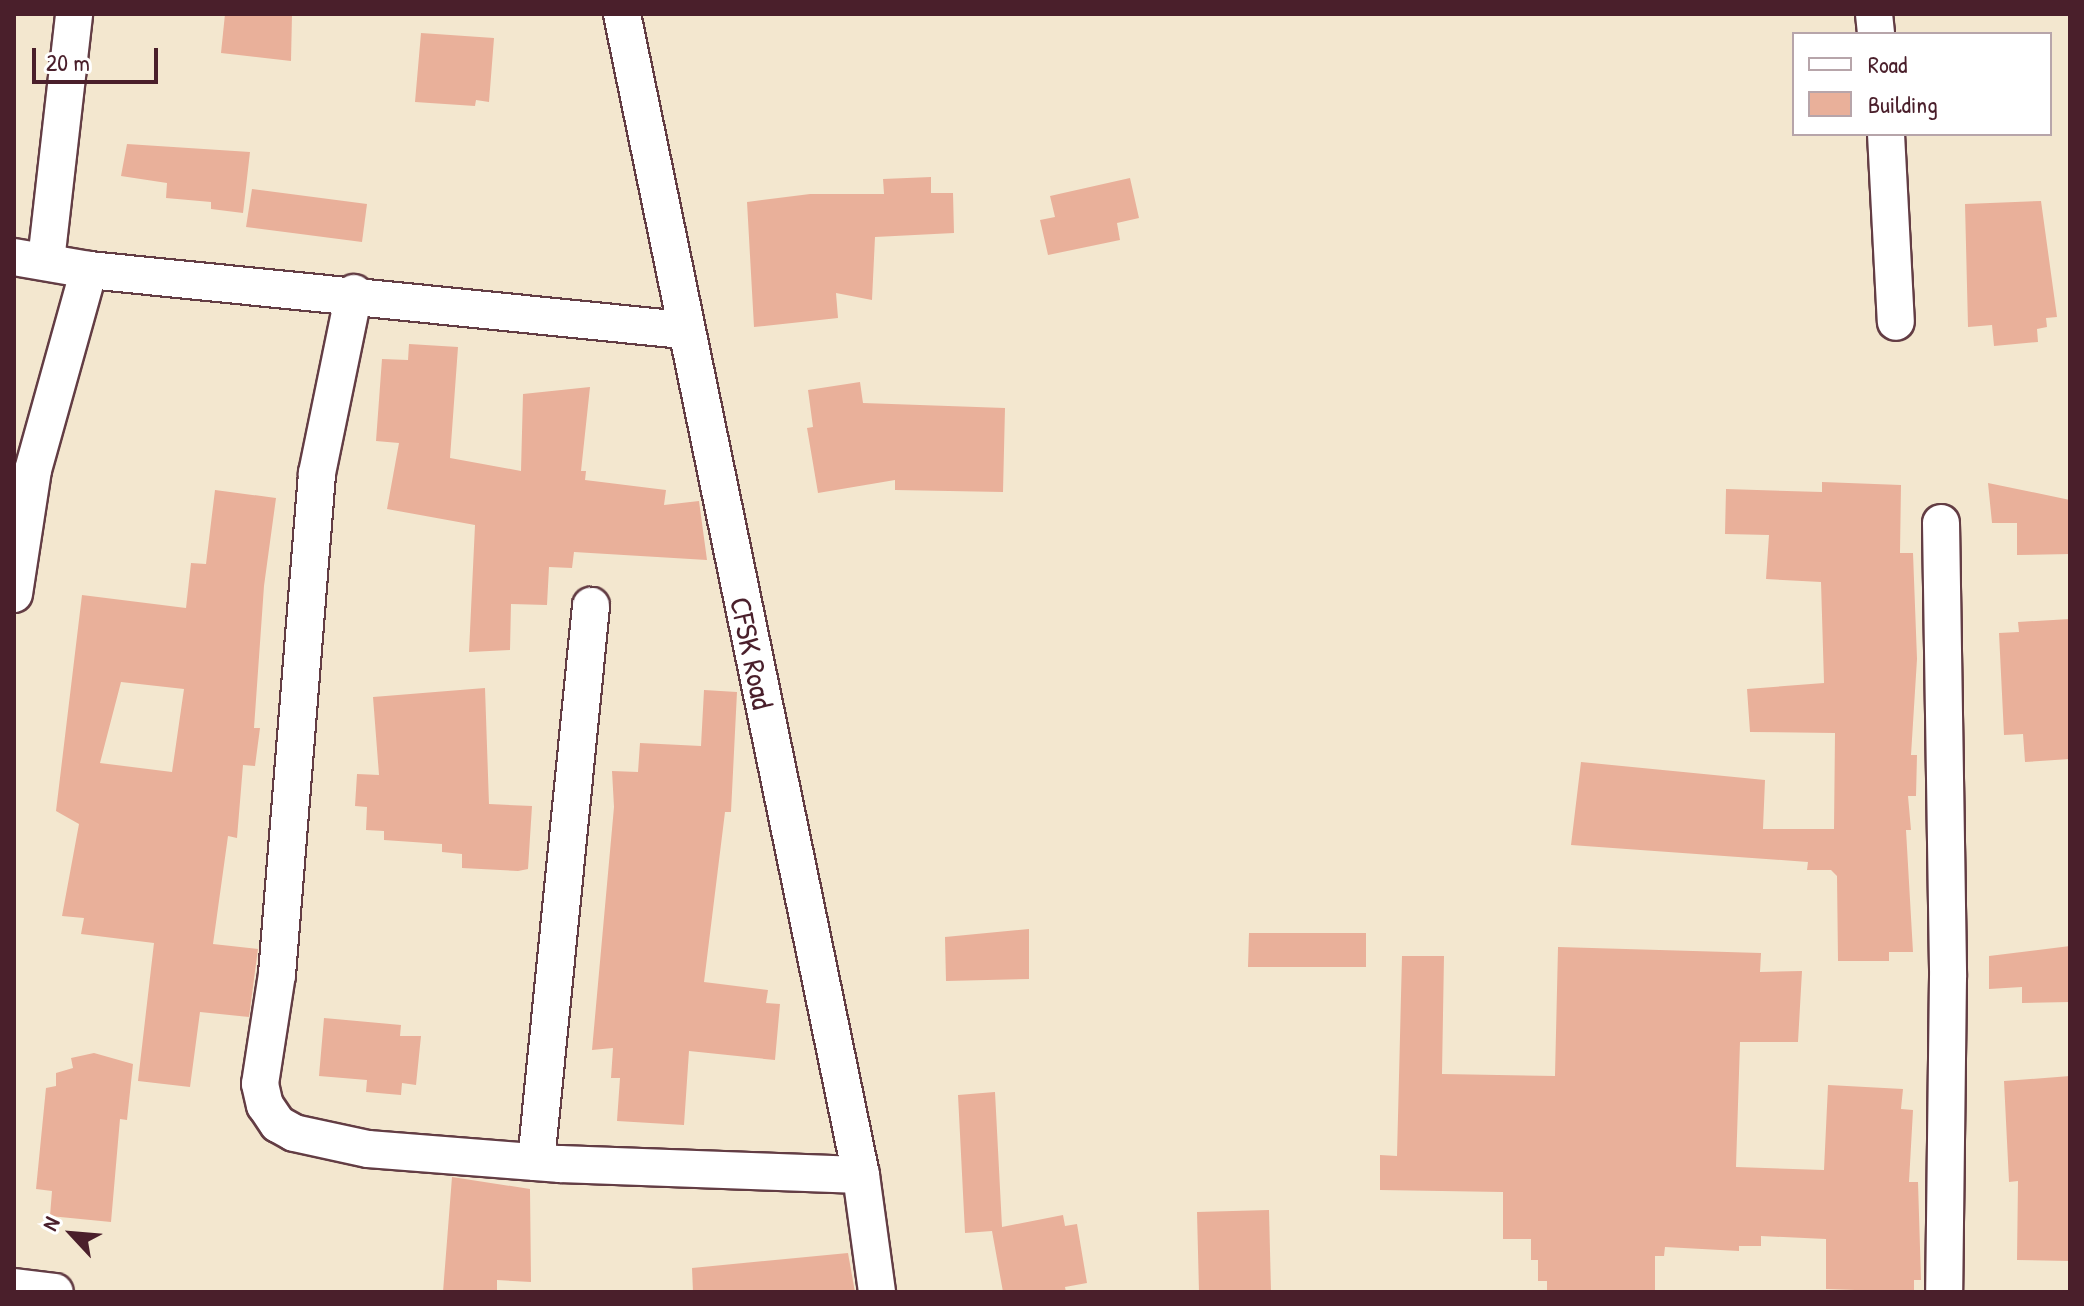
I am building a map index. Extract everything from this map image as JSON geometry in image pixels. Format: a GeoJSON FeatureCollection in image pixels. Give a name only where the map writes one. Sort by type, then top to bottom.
{"type":"FeatureCollection","features":[{"type":"Feature","properties":{"kind":"street"},"geometry":{"type":"LineString","coordinates":[[74,14],[30,259],[89,270],[354,293],[683,330]]}},
{"type":"Feature","properties":{"kind":"street","name":"CFSK Road"},"geometry":{"type":"LineString","coordinates":[[622,14],[683,330],[861,1175],[877,1292]]}},
{"type":"Feature","properties":{"kind":"street"},"geometry":{"type":"LineString","coordinates":[[1886,136],[1896,322]]}},
{"type":"Feature","properties":{"kind":"street"},"geometry":{"type":"LineString","coordinates":[[14,594],[33,470],[89,270]]}},
{"type":"Feature","properties":{"kind":"street"},"geometry":{"type":"LineString","coordinates":[[354,293],[317,474],[277,974],[260,1084],[265,1105],[278,1124],[294,1133],[368,1149],[536,1162],[861,1175]]}},
{"type":"Feature","properties":{"kind":"street"},"geometry":{"type":"LineString","coordinates":[[1941,523],[1948,977],[1944,1292]]}},
{"type":"Feature","properties":{"kind":"street"},"geometry":{"type":"LineString","coordinates":[[536,1162],[591,606]]}},
{"type":"Feature","properties":{"kind":"street"},"geometry":{"type":"LineString","coordinates":[[14,1287],[55,1292]]}},
{"type":"Feature","properties":{"kind":"building"},"geometry":{"type":"Polygon","coordinates":[[[225,14],[292,14],[291,61],[221,53],[225,14]]]}},
{"type":"Feature","properties":{"kind":"building"},"geometry":{"type":"Polygon","coordinates":[[[421,33],[494,38],[489,102],[476,100],[475,106],[415,102],[421,33]]]}},
{"type":"Feature","properties":{"kind":"building"},"geometry":{"type":"Polygon","coordinates":[[[127,144],[250,152],[243,213],[211,209],[211,202],[166,198],[167,183],[121,176],[127,144]]]}},
{"type":"Feature","properties":{"kind":"building"},"geometry":{"type":"Polygon","coordinates":[[[931,177],[931,193],[953,193],[954,233],[875,237],[872,300],[836,293],[838,318],[754,327],[747,202],[810,194],[884,194],[883,179],[931,177]]]}},
{"type":"Feature","properties":{"kind":"building"},"geometry":{"type":"Polygon","coordinates":[[[1130,178],[1139,218],[1117,223],[1120,240],[1048,255],[1040,220],[1055,217],[1050,196],[1130,178]]]}},
{"type":"Feature","properties":{"kind":"building"},"geometry":{"type":"Polygon","coordinates":[[[252,189],[367,204],[362,242],[246,227],[252,189]]]}},
{"type":"Feature","properties":{"kind":"building"},"geometry":{"type":"Polygon","coordinates":[[[2041,201],[2057,317],[2046,318],[2047,327],[2037,329],[2038,342],[1994,346],[1992,325],[1968,327],[1965,204],[2041,201]]]}},
{"type":"Feature","properties":{"kind":"building"},"geometry":{"type":"Polygon","coordinates":[[[409,344],[458,347],[450,458],[521,471],[523,394],[590,387],[581,471],[586,471],[585,480],[666,490],[664,505],[699,501],[707,560],[574,552],[572,568],[549,567],[547,605],[511,604],[510,650],[469,652],[475,525],[387,509],[399,443],[376,441],[382,359],[408,360],[409,344]]]}},
{"type":"Feature","properties":{"kind":"building"},"geometry":{"type":"Polygon","coordinates":[[[860,382],[863,403],[1005,408],[1003,492],[895,490],[895,480],[818,493],[807,428],[813,427],[808,390],[860,382]]]}},
{"type":"Feature","properties":{"kind":"building"},"geometry":{"type":"Polygon","coordinates":[[[1822,482],[1901,485],[1900,553],[1913,553],[1917,659],[1911,755],[1917,755],[1916,796],[1908,796],[1911,830],[1906,830],[1913,952],[1889,952],[1889,961],[1838,961],[1837,876],[1831,870],[1807,870],[1808,862],[1571,845],[1581,762],[1765,780],[1763,829],[1834,829],[1835,733],[1750,732],[1747,689],[1824,683],[1821,582],[1766,579],[1769,535],[1725,534],[1726,489],[1822,492],[1822,482]]]}},
{"type":"Feature","properties":{"kind":"building"},"geometry":{"type":"Polygon","coordinates":[[[1988,483],[2070,500],[2070,554],[2017,555],[2017,523],[1992,523],[1988,483]]]}},
{"type":"Feature","properties":{"kind":"building"},"geometry":{"type":"Polygon","coordinates":[[[215,490],[276,498],[264,586],[254,728],[260,728],[255,766],[243,765],[237,838],[228,836],[213,944],[258,949],[249,1017],[200,1012],[190,1087],[138,1081],[154,943],[81,934],[84,918],[62,916],[79,824],[56,811],[82,595],[186,608],[191,563],[206,564],[215,490]],[[121,682],[100,763],[172,772],[184,689],[121,682]]]}},
{"type":"Feature","properties":{"kind":"building"},"geometry":{"type":"Polygon","coordinates":[[[2070,619],[2070,759],[2025,762],[2023,734],[2004,735],[1999,633],[2019,632],[2018,622],[2070,619]]]}},
{"type":"Feature","properties":{"kind":"building"},"geometry":{"type":"Polygon","coordinates":[[[485,688],[489,804],[532,806],[528,869],[462,868],[462,854],[442,852],[442,844],[384,840],[384,831],[366,830],[367,807],[355,806],[357,774],[379,775],[373,697],[485,688]]]}},
{"type":"Feature","properties":{"kind":"building"},"geometry":{"type":"Polygon","coordinates":[[[704,690],[737,692],[731,812],[725,812],[704,982],[768,990],[766,1003],[780,1004],[775,1060],[689,1051],[684,1125],[617,1121],[620,1078],[611,1078],[613,1048],[592,1050],[614,807],[612,771],[638,772],[640,743],[701,746],[704,690]]]}},
{"type":"Feature","properties":{"kind":"building"},"geometry":{"type":"Polygon","coordinates":[[[1029,929],[1029,979],[946,981],[945,937],[1029,929]]]}},
{"type":"Feature","properties":{"kind":"building"},"geometry":{"type":"Polygon","coordinates":[[[1249,933],[1366,933],[1366,967],[1248,967],[1249,933]]]}},
{"type":"Feature","properties":{"kind":"building"},"geometry":{"type":"Polygon","coordinates":[[[2070,946],[2070,1002],[2022,1003],[2022,987],[1989,989],[1989,956],[2070,946]]]}},
{"type":"Feature","properties":{"kind":"building"},"geometry":{"type":"Polygon","coordinates":[[[1558,947],[1761,953],[1760,972],[1802,971],[1798,1042],[1740,1042],[1736,1167],[1824,1170],[1828,1085],[1903,1089],[1901,1109],[1913,1110],[1909,1182],[1918,1182],[1921,1280],[1914,1280],[1914,1292],[1826,1289],[1826,1239],[1761,1236],[1761,1246],[1739,1246],[1739,1251],[1665,1247],[1664,1256],[1655,1256],[1655,1292],[1547,1292],[1547,1281],[1538,1281],[1538,1260],[1531,1260],[1531,1239],[1503,1239],[1503,1192],[1380,1190],[1380,1155],[1397,1156],[1402,956],[1444,956],[1442,1074],[1555,1076],[1558,947]]]}},
{"type":"Feature","properties":{"kind":"building"},"geometry":{"type":"Polygon","coordinates":[[[324,1018],[401,1025],[400,1036],[421,1036],[416,1085],[402,1083],[401,1095],[366,1092],[367,1080],[319,1076],[324,1018]]]}},
{"type":"Feature","properties":{"kind":"building"},"geometry":{"type":"Polygon","coordinates":[[[94,1053],[133,1064],[127,1120],[120,1119],[111,1222],[50,1216],[52,1191],[36,1189],[46,1088],[56,1086],[56,1073],[73,1068],[71,1058],[94,1053]]]}},
{"type":"Feature","properties":{"kind":"building"},"geometry":{"type":"Polygon","coordinates":[[[2070,1076],[2070,1261],[2017,1260],[2018,1181],[2009,1182],[2004,1081],[2070,1076]]]}},
{"type":"Feature","properties":{"kind":"building"},"geometry":{"type":"Polygon","coordinates":[[[995,1092],[1002,1227],[1063,1215],[1065,1226],[1077,1224],[1087,1283],[1065,1287],[1066,1292],[1003,1292],[992,1231],[965,1233],[958,1095],[995,1092]]]}},
{"type":"Feature","properties":{"kind":"building"},"geometry":{"type":"Polygon","coordinates":[[[452,1177],[530,1189],[531,1282],[497,1280],[497,1292],[443,1292],[452,1177]]]}},
{"type":"Feature","properties":{"kind":"building"},"geometry":{"type":"Polygon","coordinates":[[[1269,1210],[1271,1292],[1199,1292],[1197,1212],[1269,1210]]]}},
{"type":"Feature","properties":{"kind":"building"},"geometry":{"type":"Polygon","coordinates":[[[848,1253],[855,1292],[693,1292],[692,1268],[848,1253]]]}}]}
